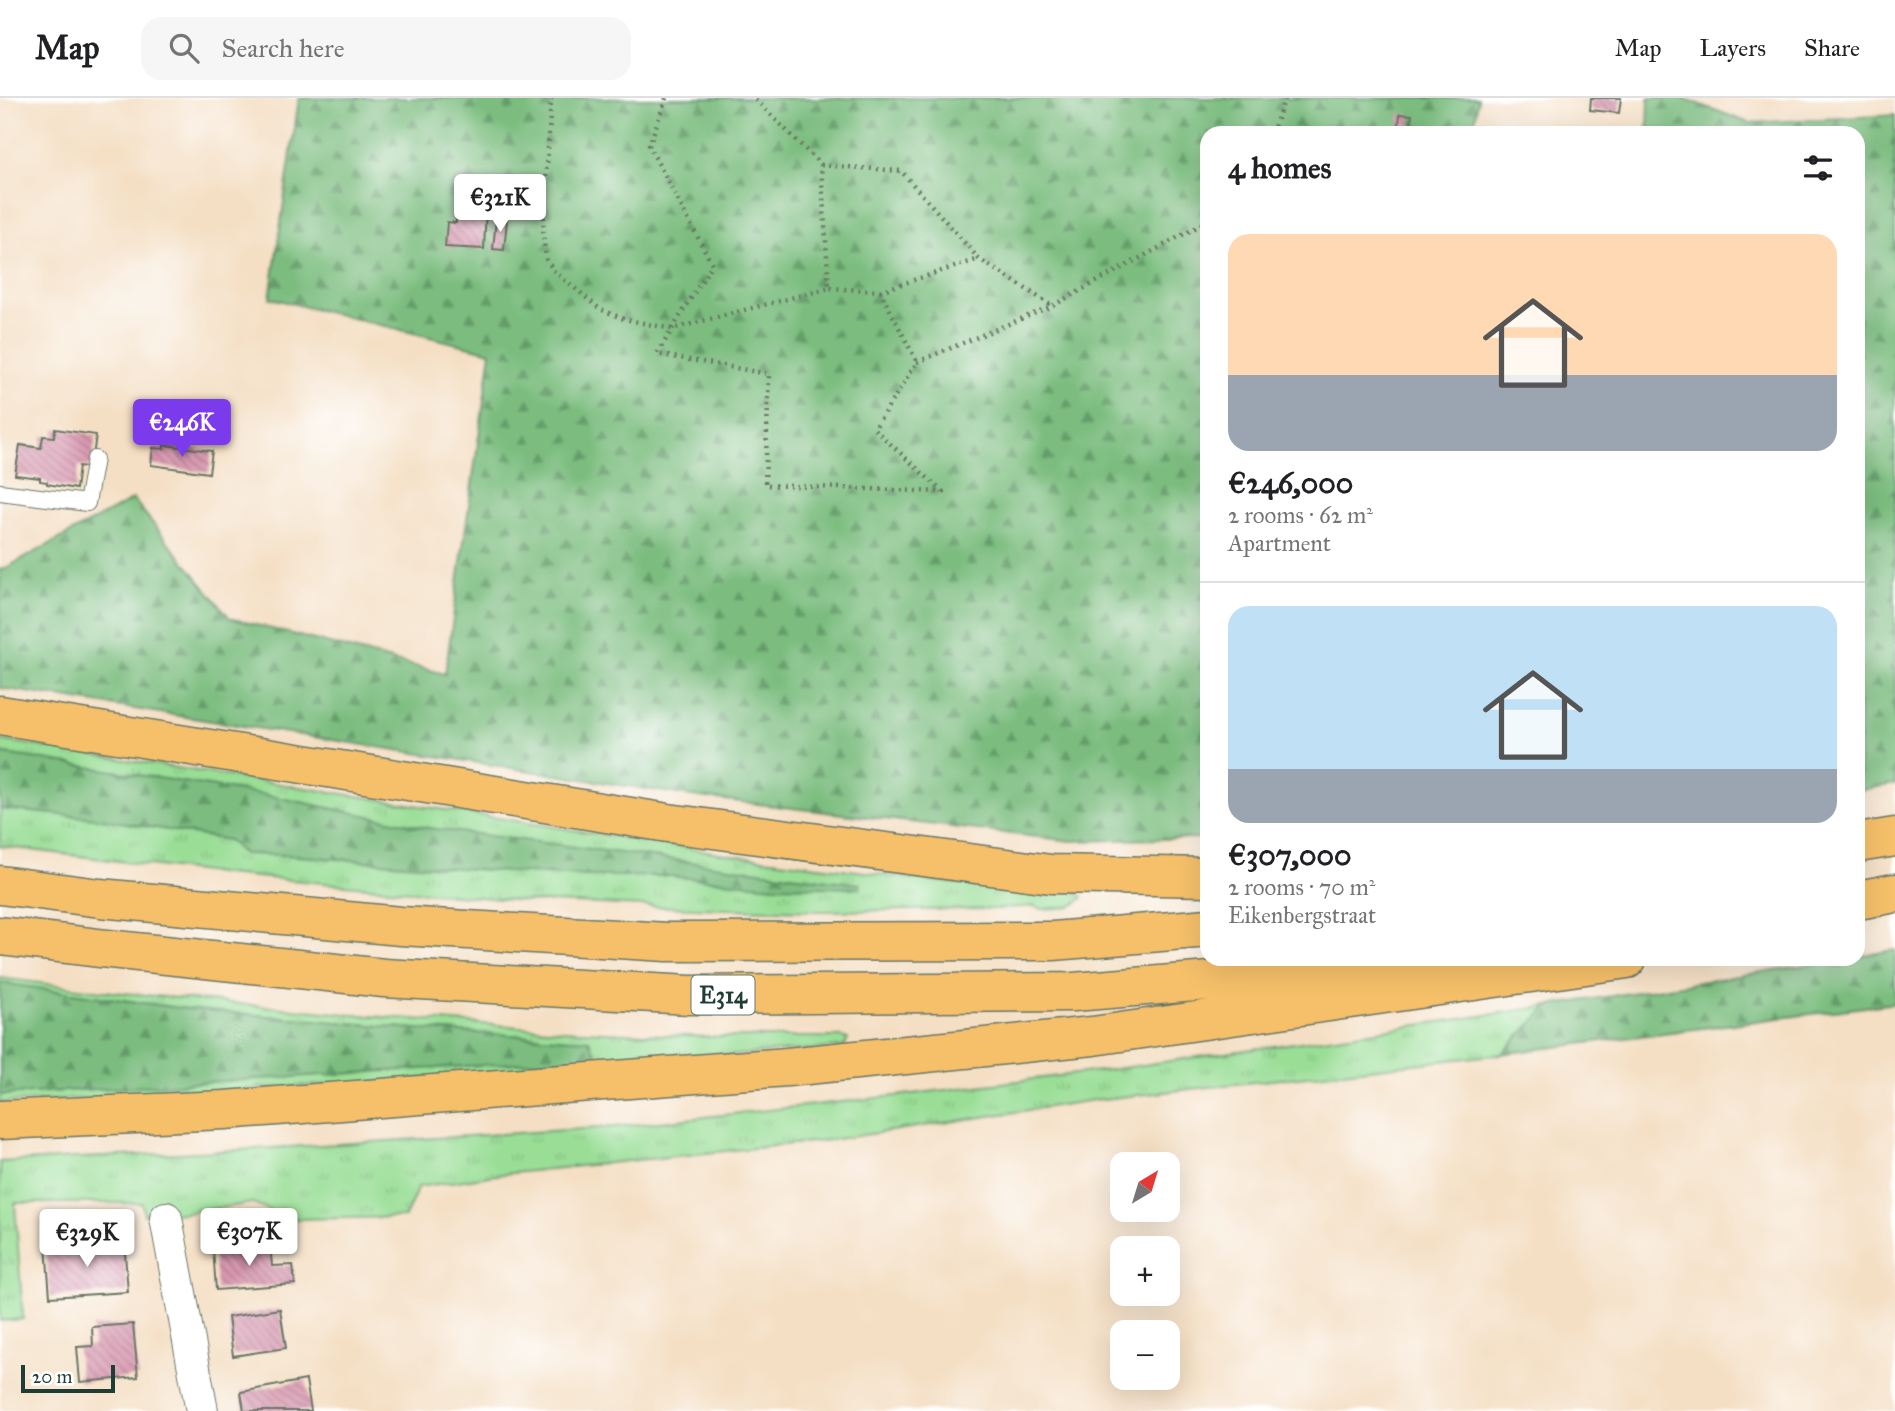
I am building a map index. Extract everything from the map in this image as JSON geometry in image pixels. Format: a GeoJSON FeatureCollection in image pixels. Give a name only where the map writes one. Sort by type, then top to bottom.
{"type":"FeatureCollection","features":[{"type":"Feature","properties":{"kind":"highway"},"geometry":{"type":"LineString","coordinates":[[0,715],[709,829],[1051,874],[1200,877]]}},
{"type":"Feature","properties":{"kind":"highway"},"geometry":{"type":"LineString","coordinates":[[1865,843],[1895,837]]}},
{"type":"Feature","properties":{"kind":"highway","name":"E314"},"geometry":{"type":"LineString","coordinates":[[0,885],[100,898],[401,926],[667,942],[1054,940],[1200,929]]}},
{"type":"Feature","properties":{"kind":"highway"},"geometry":{"type":"LineString","coordinates":[[1865,899],[1895,893]]}},
{"type":"Feature","properties":{"kind":"highway","name":"E314"},"geometry":{"type":"LineString","coordinates":[[0,936],[384,978],[690,995],[1073,992],[1395,966]]}},
{"type":"Feature","properties":{"kind":"highway"},"geometry":{"type":"LineString","coordinates":[[0,1120],[224,1110],[787,1068],[1093,1036],[1578,966]]}},
{"type":"Feature","properties":{"kind":"street"},"geometry":{"type":"LineString","coordinates":[[166,1218],[202,1411]]}},
{"type":"Feature","properties":{"kind":"lane"},"geometry":{"type":"LineString","coordinates":[[0,492],[87,503],[95,459]]}},
{"type":"Feature","properties":{"kind":"path"},"geometry":{"type":"LineString","coordinates":[[551,98],[543,233],[546,258],[554,271],[600,309],[624,319],[673,329],[829,288],[880,291],[979,259]]}},
{"type":"Feature","properties":{"kind":"path"},"geometry":{"type":"LineString","coordinates":[[666,98],[649,146],[712,264],[657,354],[769,374],[765,485],[943,492],[874,429],[917,362],[1052,306],[1200,225]]}},
{"type":"Feature","properties":{"kind":"path"},"geometry":{"type":"LineString","coordinates":[[754,98],[821,165],[901,171],[979,259],[1052,306]]}},
{"type":"Feature","properties":{"kind":"path"},"geometry":{"type":"LineString","coordinates":[[1275,126],[1285,98]]}},
{"type":"Feature","properties":{"kind":"path"},"geometry":{"type":"LineString","coordinates":[[821,165],[829,288]]}},
{"type":"Feature","properties":{"kind":"path"},"geometry":{"type":"LineString","coordinates":[[880,291],[917,362]]}},
{"type":"Feature","properties":{"kind":"green space"},"geometry":{"type":"Polygon","coordinates":[[[299,98],[1478,98],[1475,126],[1200,126],[1200,838],[1071,841],[691,796],[0,688],[0,569],[133,499],[230,618],[445,674],[491,352],[270,298],[299,98]]]}},
{"type":"Feature","properties":{"kind":"green space"},"geometry":{"type":"Polygon","coordinates":[[[1649,98],[1683,98],[1749,123],[1895,115],[1895,784],[1865,789],[1865,126],[1648,126],[1649,98]]]}},
{"type":"Feature","properties":{"kind":"green space"},"geometry":{"type":"Polygon","coordinates":[[[0,740],[726,854],[996,889],[998,884],[1077,891],[1083,896],[1070,907],[1042,909],[1035,906],[998,909],[819,911],[523,901],[213,873],[0,846],[0,740]]]}},
{"type":"Feature","properties":{"kind":"green space"},"geometry":{"type":"Polygon","coordinates":[[[0,753],[266,795],[429,828],[860,884],[860,888],[774,886],[670,876],[524,873],[243,854],[228,840],[95,818],[0,809],[0,753]]]}},
{"type":"Feature","properties":{"kind":"green space"},"geometry":{"type":"Polygon","coordinates":[[[1895,950],[1895,1003],[1502,1054],[1549,1006],[1799,966],[1865,966],[1865,955],[1895,950]]]}},
{"type":"Feature","properties":{"kind":"green space"},"geometry":{"type":"Polygon","coordinates":[[[0,978],[103,991],[358,1015],[562,1030],[708,1037],[848,1039],[844,1047],[376,1082],[0,1103],[0,1095],[597,1057],[588,1040],[427,1030],[187,1009],[0,983],[0,978]]]}},
{"type":"Feature","properties":{"kind":"green space"},"geometry":{"type":"Polygon","coordinates":[[[0,983],[187,1009],[427,1030],[589,1040],[597,1058],[0,1095],[0,983]]]}},
{"type":"Feature","properties":{"kind":"green space"},"geometry":{"type":"Polygon","coordinates":[[[1549,1006],[1502,1054],[1094,1100],[831,1140],[503,1174],[418,1187],[405,1217],[291,1219],[253,1203],[186,1213],[144,1215],[142,1203],[15,1203],[23,1319],[0,1321],[0,1162],[614,1127],[1108,1070],[1549,1006]]]}},
{"type":"Feature","properties":{"kind":"building"},"geometry":{"type":"Polygon","coordinates":[[[1591,98],[1621,98],[1619,113],[1590,110],[1591,98]]]}},
{"type":"Feature","properties":{"kind":"building"},"geometry":{"type":"Polygon","coordinates":[[[1400,114],[1412,115],[1411,126],[1399,126],[1400,114]]]}},
{"type":"Feature","properties":{"kind":"building"},"geometry":{"type":"Polygon","coordinates":[[[457,207],[486,209],[484,249],[445,247],[447,222],[456,223],[457,207]]]}},
{"type":"Feature","properties":{"kind":"building"},"geometry":{"type":"Polygon","coordinates":[[[496,219],[507,220],[504,250],[493,249],[496,219]]]}},
{"type":"Feature","properties":{"kind":"building"},"geometry":{"type":"Polygon","coordinates":[[[55,429],[96,435],[92,464],[87,467],[79,466],[76,489],[47,484],[40,481],[40,478],[15,475],[20,445],[41,448],[43,436],[54,437],[55,429]]]}},
{"type":"Feature","properties":{"kind":"building"},"geometry":{"type":"Polygon","coordinates":[[[164,445],[212,451],[209,473],[151,465],[153,448],[164,449],[164,445]]]}},
{"type":"Feature","properties":{"kind":"building"},"geometry":{"type":"Polygon","coordinates":[[[124,1241],[128,1292],[50,1297],[46,1246],[124,1241]]]}},
{"type":"Feature","properties":{"kind":"building"},"geometry":{"type":"Polygon","coordinates":[[[270,1244],[272,1266],[293,1265],[295,1284],[216,1290],[213,1248],[270,1244]]]}},
{"type":"Feature","properties":{"kind":"building"},"geometry":{"type":"Polygon","coordinates":[[[280,1309],[286,1348],[233,1356],[228,1317],[280,1309]]]}},
{"type":"Feature","properties":{"kind":"building"},"geometry":{"type":"Polygon","coordinates":[[[133,1324],[138,1377],[80,1382],[77,1347],[93,1346],[92,1327],[133,1324]]]}},
{"type":"Feature","properties":{"kind":"building"},"geometry":{"type":"Polygon","coordinates":[[[306,1380],[311,1411],[244,1411],[241,1392],[306,1380]]]}}]}
